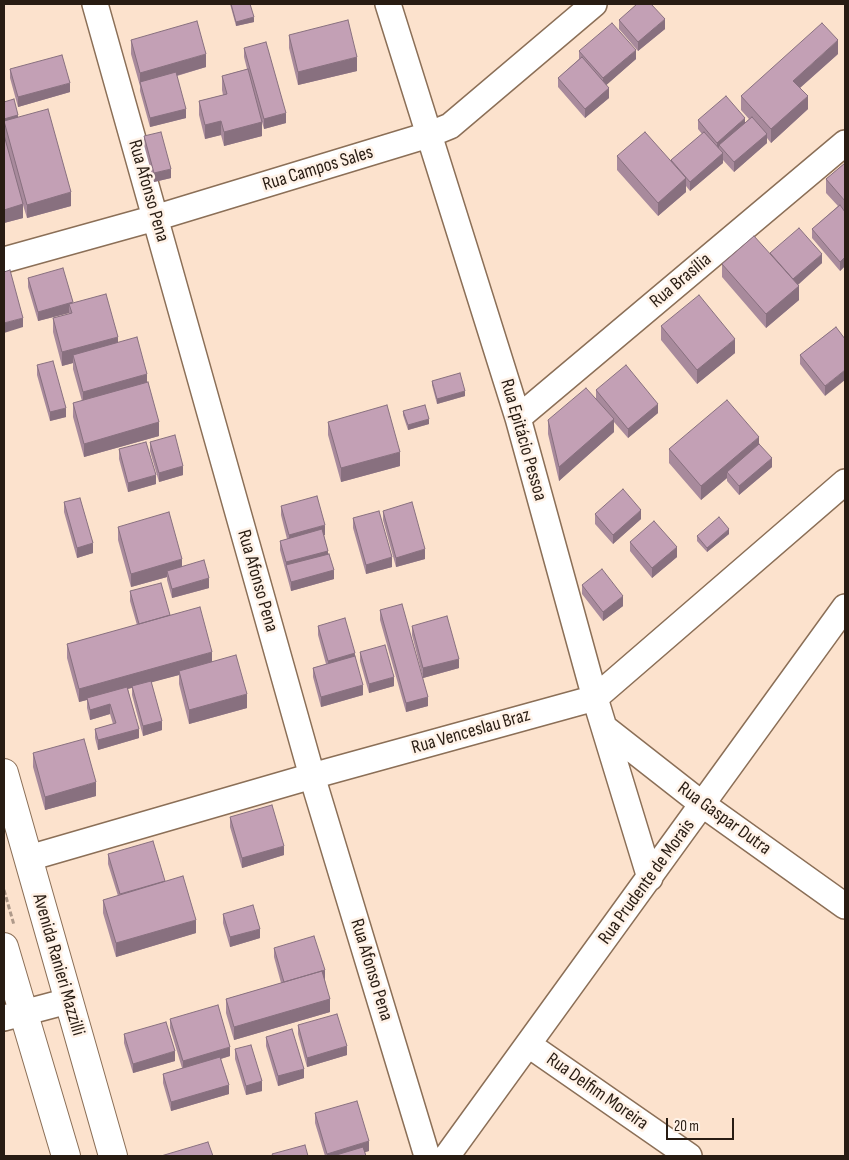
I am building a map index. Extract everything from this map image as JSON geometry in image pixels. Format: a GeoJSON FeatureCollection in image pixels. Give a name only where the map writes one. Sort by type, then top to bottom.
{"type":"FeatureCollection","features":[{"type":"Feature","properties":{"kind":"street","name":"Rua Afonso Pena"},"geometry":{"type":"LineString","coordinates":[[95,4],[312,776],[427,1156]]}},
{"type":"Feature","properties":{"kind":"street","name":"Rua Epitácio Pessoa"},"geometry":{"type":"LineString","coordinates":[[388,4],[518,418],[595,698],[650,878]]}},
{"type":"Feature","properties":{"kind":"street","name":"Rua Campos Sales"},"geometry":{"type":"LineString","coordinates":[[4,260],[155,218],[428,136],[450,126],[594,4]]}},
{"type":"Feature","properties":{"kind":"street","name":"Rua Brasília"},"geometry":{"type":"LineString","coordinates":[[518,418],[845,143]]}},
{"type":"Feature","properties":{"kind":"street","name":"Rua Venceslau Braz"},"geometry":{"type":"LineString","coordinates":[[29,858],[312,776],[595,698],[845,482]]}},
{"type":"Feature","properties":{"kind":"street","name":"Rua Prudente de Morais"},"geometry":{"type":"LineString","coordinates":[[447,1156],[845,607]]}},
{"type":"Feature","properties":{"kind":"street","name":"Rua Gaspar Dutra"},"geometry":{"type":"LineString","coordinates":[[605,728],[702,804],[845,906]]}},
{"type":"Feature","properties":{"kind":"street","name":"Avenida Ranieri Mazzilli"},"geometry":{"type":"LineString","coordinates":[[4,773],[113,1156]]}},
{"type":"Feature","properties":{"kind":"street"},"geometry":{"type":"LineString","coordinates":[[4,947],[14,1016],[66,1156]]}},
{"type":"Feature","properties":{"kind":"street"},"geometry":{"type":"LineString","coordinates":[[14,1016],[68,1001]]}},
{"type":"Feature","properties":{"kind":"street","name":"Rua Delfim Moreira"},"geometry":{"type":"LineString","coordinates":[[529,1045],[689,1156]]}},
{"type":"Feature","properties":{"kind":"building"},"geometry":{"type":"Polygon","coordinates":[[[231,4],[250,4],[254,17],[236,22],[231,4]]]}},
{"type":"Feature","properties":{"kind":"building"},"geometry":{"type":"Polygon","coordinates":[[[637,4],[651,4],[665,19],[638,42],[619,20],[637,4]]]}},
{"type":"Feature","properties":{"kind":"building"},"geometry":{"type":"Polygon","coordinates":[[[348,20],[357,57],[298,72],[289,35],[348,20]]]}},
{"type":"Feature","properties":{"kind":"building"},"geometry":{"type":"Polygon","coordinates":[[[197,21],[206,54],[140,73],[131,40],[197,21]]]}},
{"type":"Feature","properties":{"kind":"building"},"geometry":{"type":"Polygon","coordinates":[[[612,23],[636,50],[603,78],[579,51],[612,23]]]}},
{"type":"Feature","properties":{"kind":"building"},"geometry":{"type":"Polygon","coordinates":[[[822,23],[838,40],[793,81],[808,96],[771,129],[741,96],[822,23]]]}},
{"type":"Feature","properties":{"kind":"building"},"geometry":{"type":"Polygon","coordinates":[[[266,42],[286,113],[264,119],[244,48],[266,42]]]}},
{"type":"Feature","properties":{"kind":"building"},"geometry":{"type":"Polygon","coordinates":[[[62,55],[70,83],[18,97],[10,69],[62,55]]]}},
{"type":"Feature","properties":{"kind":"building"},"geometry":{"type":"Polygon","coordinates":[[[582,57],[609,88],[585,109],[558,78],[582,57]]]}},
{"type":"Feature","properties":{"kind":"building"},"geometry":{"type":"Polygon","coordinates":[[[248,69],[262,122],[224,132],[221,121],[205,125],[199,101],[227,94],[222,76],[248,69]]]}},
{"type":"Feature","properties":{"kind":"building"},"geometry":{"type":"Polygon","coordinates":[[[176,72],[186,109],[150,118],[140,82],[176,72]]]}},
{"type":"Feature","properties":{"kind":"building"},"geometry":{"type":"Polygon","coordinates":[[[726,96],[745,118],[717,143],[698,120],[726,96]]]}},
{"type":"Feature","properties":{"kind":"building"},"geometry":{"type":"Polygon","coordinates":[[[14,99],[18,115],[4,119],[4,102],[14,99]]]}},
{"type":"Feature","properties":{"kind":"building"},"geometry":{"type":"Polygon","coordinates":[[[48,109],[71,192],[27,205],[4,121],[48,109]]]}},
{"type":"Feature","properties":{"kind":"building"},"geometry":{"type":"Polygon","coordinates":[[[752,117],[767,134],[734,162],[719,145],[752,117]]]}},
{"type":"Feature","properties":{"kind":"building"},"geometry":{"type":"Polygon","coordinates":[[[161,132],[171,169],[154,173],[144,136],[161,132]]]}},
{"type":"Feature","properties":{"kind":"building"},"geometry":{"type":"Polygon","coordinates":[[[645,132],[686,178],[658,203],[617,156],[645,132]]]}},
{"type":"Feature","properties":{"kind":"building"},"geometry":{"type":"Polygon","coordinates":[[[704,132],[723,153],[690,182],[671,160],[704,132]]]}},
{"type":"Feature","properties":{"kind":"building"},"geometry":{"type":"Polygon","coordinates":[[[4,135],[23,204],[4,210],[4,135]]]}},
{"type":"Feature","properties":{"kind":"building"},"geometry":{"type":"Polygon","coordinates":[[[845,163],[845,201],[826,179],[845,163]]]}},
{"type":"Feature","properties":{"kind":"building"},"geometry":{"type":"Polygon","coordinates":[[[840,205],[845,212],[845,257],[840,262],[812,229],[840,205]]]}},
{"type":"Feature","properties":{"kind":"building"},"geometry":{"type":"Polygon","coordinates":[[[799,228],[822,254],[793,279],[770,253],[799,228]]]}},
{"type":"Feature","properties":{"kind":"building"},"geometry":{"type":"Polygon","coordinates":[[[754,236],[799,286],[766,314],[722,264],[754,236]]]}},
{"type":"Feature","properties":{"kind":"building"},"geometry":{"type":"Polygon","coordinates":[[[63,268],[73,302],[38,312],[28,278],[63,268]]]}},
{"type":"Feature","properties":{"kind":"building"},"geometry":{"type":"Polygon","coordinates":[[[10,270],[23,318],[4,323],[4,272],[10,270]]]}},
{"type":"Feature","properties":{"kind":"building"},"geometry":{"type":"Polygon","coordinates":[[[106,294],[118,337],[62,352],[53,318],[72,313],[69,304],[106,294]]]}},
{"type":"Feature","properties":{"kind":"building"},"geometry":{"type":"Polygon","coordinates":[[[699,295],[735,339],[697,370],[661,326],[699,295]]]}},
{"type":"Feature","properties":{"kind":"building"},"geometry":{"type":"Polygon","coordinates":[[[836,327],[845,339],[845,370],[825,386],[800,355],[836,327]]]}},
{"type":"Feature","properties":{"kind":"building"},"geometry":{"type":"Polygon","coordinates":[[[137,337],[147,374],[83,392],[73,355],[137,337]]]}},
{"type":"Feature","properties":{"kind":"building"},"geometry":{"type":"Polygon","coordinates":[[[53,361],[66,408],[50,412],[37,365],[53,361]]]}},
{"type":"Feature","properties":{"kind":"building"},"geometry":{"type":"Polygon","coordinates":[[[626,365],[658,404],[628,429],[596,390],[626,365]]]}},
{"type":"Feature","properties":{"kind":"building"},"geometry":{"type":"Polygon","coordinates":[[[460,373],[465,391],[437,399],[432,381],[460,373]]]}},
{"type":"Feature","properties":{"kind":"building"},"geometry":{"type":"Polygon","coordinates":[[[148,382],[159,422],[84,444],[73,403],[148,382]]]}},
{"type":"Feature","properties":{"kind":"building"},"geometry":{"type":"Polygon","coordinates":[[[586,388],[614,419],[559,467],[548,420],[586,388]]]}},
{"type":"Feature","properties":{"kind":"building"},"geometry":{"type":"Polygon","coordinates":[[[727,400],[759,437],[701,486],[669,449],[727,400]]]}},
{"type":"Feature","properties":{"kind":"building"},"geometry":{"type":"Polygon","coordinates":[[[387,405],[400,452],[341,468],[328,422],[387,405]]]}},
{"type":"Feature","properties":{"kind":"building"},"geometry":{"type":"Polygon","coordinates":[[[425,405],[429,419],[408,425],[403,411],[425,405]]]}},
{"type":"Feature","properties":{"kind":"building"},"geometry":{"type":"Polygon","coordinates":[[[175,435],[183,466],[159,473],[150,442],[175,435]]]}},
{"type":"Feature","properties":{"kind":"building"},"geometry":{"type":"Polygon","coordinates":[[[146,442],[156,475],[128,483],[119,449],[146,442]]]}},
{"type":"Feature","properties":{"kind":"building"},"geometry":{"type":"Polygon","coordinates":[[[759,444],[772,458],[739,486],[727,472],[759,444]]]}},
{"type":"Feature","properties":{"kind":"building"},"geometry":{"type":"Polygon","coordinates":[[[623,489],[641,510],[613,535],[595,514],[623,489]]]}},
{"type":"Feature","properties":{"kind":"building"},"geometry":{"type":"Polygon","coordinates":[[[317,496],[325,525],[289,535],[281,506],[317,496]]]}},
{"type":"Feature","properties":{"kind":"building"},"geometry":{"type":"Polygon","coordinates":[[[80,498],[93,543],[77,548],[64,502],[80,498]]]}},
{"type":"Feature","properties":{"kind":"building"},"geometry":{"type":"Polygon","coordinates":[[[412,502],[425,549],[396,558],[383,511],[412,502]]]}},
{"type":"Feature","properties":{"kind":"building"},"geometry":{"type":"Polygon","coordinates":[[[379,511],[392,557],[366,565],[353,518],[379,511]]]}},
{"type":"Feature","properties":{"kind":"building"},"geometry":{"type":"Polygon","coordinates":[[[169,512],[182,559],[131,574],[118,527],[169,512]]]}},
{"type":"Feature","properties":{"kind":"building"},"geometry":{"type":"Polygon","coordinates":[[[719,517],[729,529],[707,548],[697,536],[719,517]]]}},
{"type":"Feature","properties":{"kind":"building"},"geometry":{"type":"Polygon","coordinates":[[[654,521],[677,547],[652,568],[630,542],[654,521]]]}},
{"type":"Feature","properties":{"kind":"building"},"geometry":{"type":"Polygon","coordinates":[[[322,529],[328,551],[286,562],[280,541],[322,529]]]}},
{"type":"Feature","properties":{"kind":"building"},"geometry":{"type":"Polygon","coordinates":[[[329,554],[334,570],[291,582],[286,565],[329,554]]]}},
{"type":"Feature","properties":{"kind":"building"},"geometry":{"type":"Polygon","coordinates":[[[204,560],[209,578],[172,589],[167,571],[204,560]]]}},
{"type":"Feature","properties":{"kind":"building"},"geometry":{"type":"Polygon","coordinates":[[[602,569],[623,596],[603,612],[582,585],[602,569]]]}},
{"type":"Feature","properties":{"kind":"building"},"geometry":{"type":"Polygon","coordinates":[[[161,583],[170,615],[139,624],[130,591],[161,583]]]}},
{"type":"Feature","properties":{"kind":"building"},"geometry":{"type":"Polygon","coordinates":[[[402,604],[428,697],[406,703],[380,610],[402,604]]]}},
{"type":"Feature","properties":{"kind":"building"},"geometry":{"type":"Polygon","coordinates":[[[200,607],[212,652],[79,689],[67,644],[200,607]]]}},
{"type":"Feature","properties":{"kind":"building"},"geometry":{"type":"Polygon","coordinates":[[[447,616],[459,659],[423,668],[412,626],[447,616]]]}},
{"type":"Feature","properties":{"kind":"building"},"geometry":{"type":"Polygon","coordinates":[[[345,618],[355,653],[328,661],[318,626],[345,618]]]}},
{"type":"Feature","properties":{"kind":"building"},"geometry":{"type":"Polygon","coordinates":[[[385,645],[394,677],[369,684],[360,652],[385,645]]]}},
{"type":"Feature","properties":{"kind":"building"},"geometry":{"type":"Polygon","coordinates":[[[236,655],[247,694],[189,710],[179,671],[236,655]]]}},
{"type":"Feature","properties":{"kind":"building"},"geometry":{"type":"Polygon","coordinates":[[[355,656],[363,685],[321,697],[313,668],[355,656]]]}},
{"type":"Feature","properties":{"kind":"building"},"geometry":{"type":"Polygon","coordinates":[[[151,681],[162,721],[143,726],[132,686],[151,681]]]}},
{"type":"Feature","properties":{"kind":"building"},"geometry":{"type":"Polygon","coordinates":[[[127,687],[139,729],[98,740],[95,729],[116,723],[110,704],[90,710],[87,698],[127,687]]]}},
{"type":"Feature","properties":{"kind":"building"},"geometry":{"type":"Polygon","coordinates":[[[84,739],[96,782],[45,797],[33,753],[84,739]]]}},
{"type":"Feature","properties":{"kind":"building"},"geometry":{"type":"Polygon","coordinates":[[[272,805],[284,846],[242,858],[230,817],[272,805]]]}},
{"type":"Feature","properties":{"kind":"building"},"geometry":{"type":"Polygon","coordinates":[[[153,841],[165,881],[120,894],[108,854],[153,841]]]}},
{"type":"Feature","properties":{"kind":"building"},"geometry":{"type":"Polygon","coordinates":[[[183,876],[196,920],[116,943],[103,900],[183,876]]]}},
{"type":"Feature","properties":{"kind":"building"},"geometry":{"type":"Polygon","coordinates":[[[253,905],[260,929],[230,937],[223,914],[253,905]]]}},
{"type":"Feature","properties":{"kind":"building"},"geometry":{"type":"Polygon","coordinates":[[[314,936],[325,970],[284,982],[274,948],[314,936]]]}},
{"type":"Feature","properties":{"kind":"building"},"geometry":{"type":"Polygon","coordinates":[[[322,971],[330,999],[234,1027],[226,999],[322,971]]]}},
{"type":"Feature","properties":{"kind":"building"},"geometry":{"type":"Polygon","coordinates":[[[218,1005],[230,1047],[183,1061],[170,1019],[218,1005]]]}},
{"type":"Feature","properties":{"kind":"building"},"geometry":{"type":"Polygon","coordinates":[[[337,1014],[347,1046],[307,1058],[298,1025],[337,1014]]]}},
{"type":"Feature","properties":{"kind":"building"},"geometry":{"type":"Polygon","coordinates":[[[166,1022],[175,1051],[133,1064],[124,1034],[166,1022]]]}},
{"type":"Feature","properties":{"kind":"building"},"geometry":{"type":"Polygon","coordinates":[[[292,1029],[304,1069],[278,1076],[266,1037],[292,1029]]]}},
{"type":"Feature","properties":{"kind":"building"},"geometry":{"type":"Polygon","coordinates":[[[251,1045],[262,1081],[246,1086],[235,1049],[251,1045]]]}},
{"type":"Feature","properties":{"kind":"building"},"geometry":{"type":"Polygon","coordinates":[[[220,1057],[229,1085],[171,1102],[163,1074],[220,1057]]]}},
{"type":"Feature","properties":{"kind":"building"},"geometry":{"type":"Polygon","coordinates":[[[357,1101],[369,1141],[327,1154],[315,1113],[357,1101]]]}},
{"type":"Feature","properties":{"kind":"building"},"geometry":{"type":"Polygon","coordinates":[[[208,1142],[213,1156],[161,1156],[208,1142]]]}},
{"type":"Feature","properties":{"kind":"building"},"geometry":{"type":"Polygon","coordinates":[[[305,1145],[308,1156],[273,1156],[272,1154],[305,1145]]]}},
{"type":"Feature","properties":{"kind":"building"},"geometry":{"type":"Polygon","coordinates":[[[363,1147],[366,1156],[333,1156],[363,1147]]]}}]}
